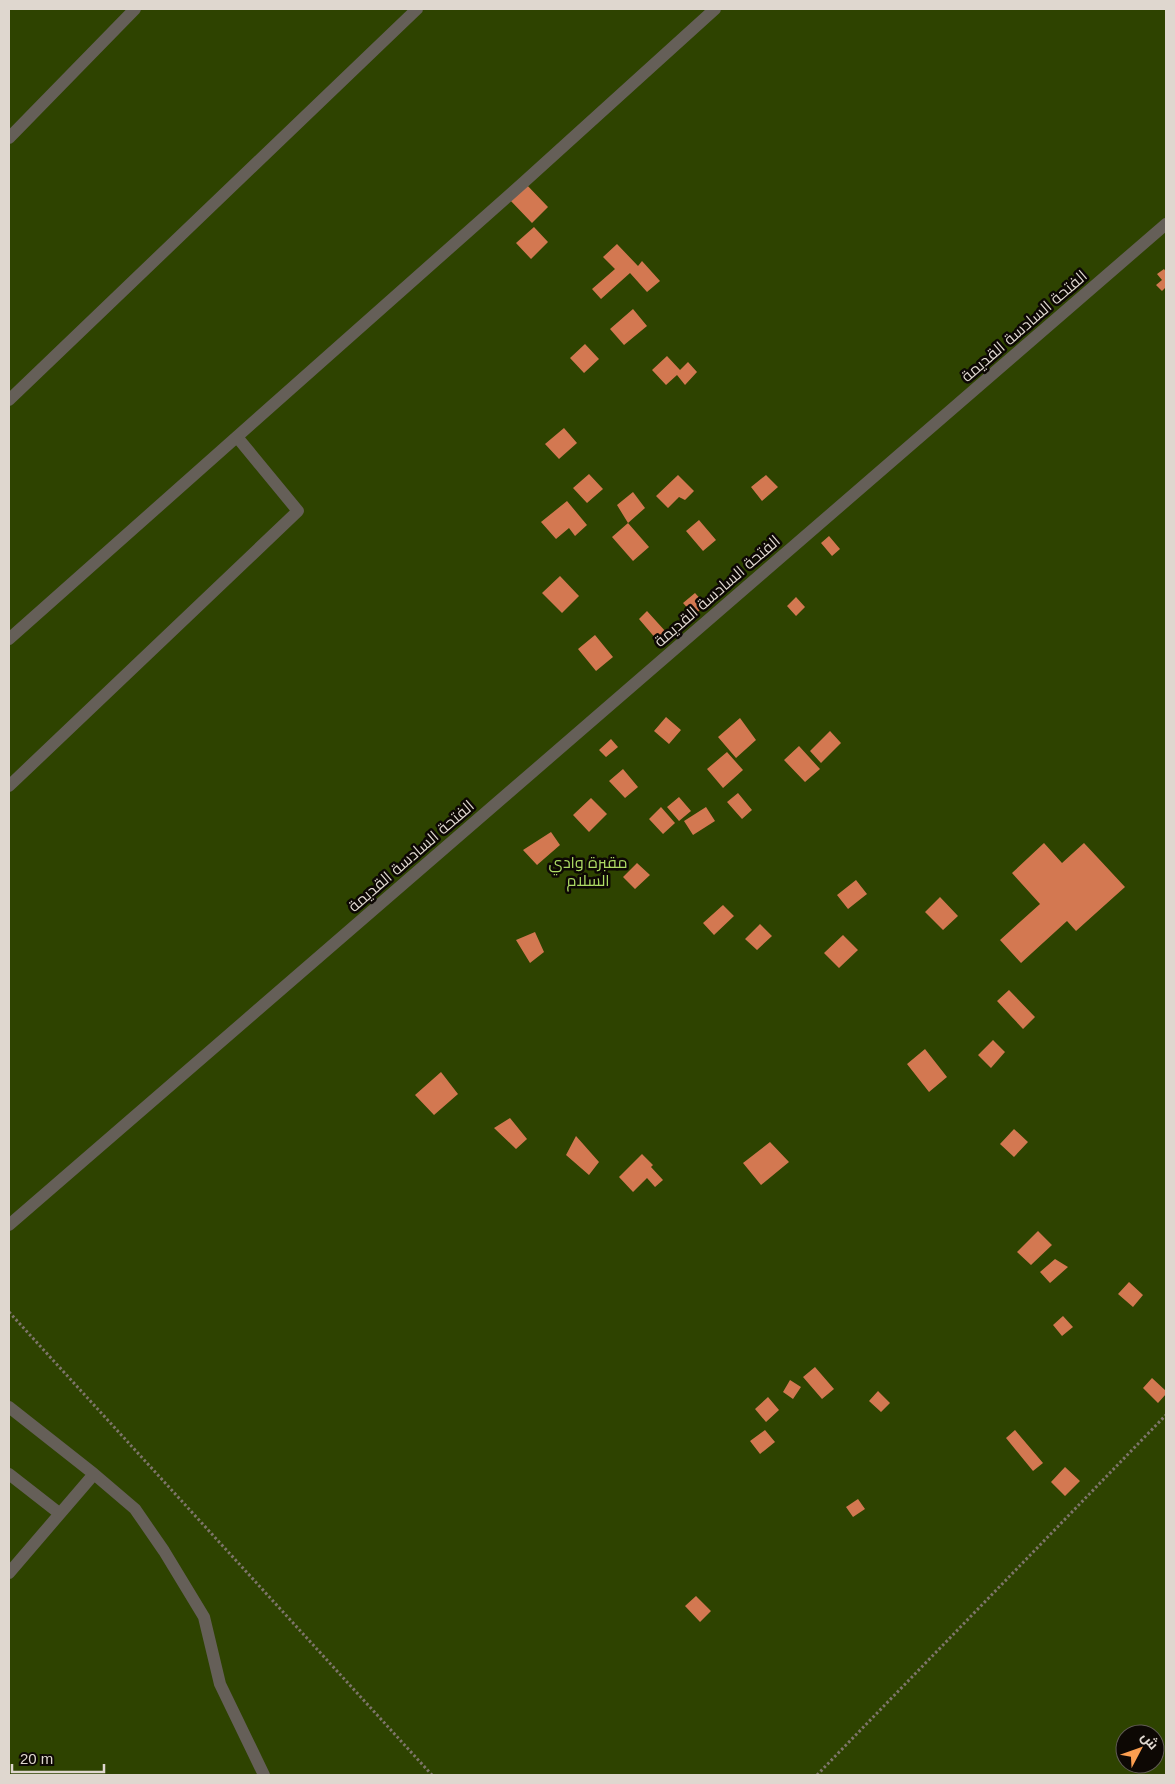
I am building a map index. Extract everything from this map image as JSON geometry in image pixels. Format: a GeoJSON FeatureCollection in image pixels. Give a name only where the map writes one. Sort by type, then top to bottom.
{"type":"FeatureCollection","features":[{"type":"Feature","properties":{"kind":"street"},"geometry":{"type":"LineString","coordinates":[[9,138],[135,9]]}},
{"type":"Feature","properties":{"kind":"street"},"geometry":{"type":"LineString","coordinates":[[9,400],[417,9]]}},
{"type":"Feature","properties":{"kind":"street"},"geometry":{"type":"LineString","coordinates":[[9,639],[524,182],[715,9]]}},
{"type":"Feature","properties":{"kind":"street","name":"الفتحة السادسة القديمة"},"geometry":{"type":"LineString","coordinates":[[9,1224],[1166,224]]}},
{"type":"Feature","properties":{"kind":"street"},"geometry":{"type":"LineString","coordinates":[[9,786],[298,511],[236,437]]}},
{"type":"Feature","properties":{"kind":"street"},"geometry":{"type":"LineString","coordinates":[[9,1407],[135,1509],[164,1551],[204,1617],[220,1684],[264,1775]]}},
{"type":"Feature","properties":{"kind":"street"},"geometry":{"type":"LineString","coordinates":[[9,1474],[59,1513]]}},
{"type":"Feature","properties":{"kind":"street"},"geometry":{"type":"LineString","coordinates":[[9,1573],[94,1474]]}},
{"type":"Feature","properties":{"kind":"path"},"geometry":{"type":"LineString","coordinates":[[9,1312],[432,1775]]}},
{"type":"Feature","properties":{"kind":"path"},"geometry":{"type":"LineString","coordinates":[[817,1775],[1166,1415]]}},
{"type":"Feature","properties":{"kind":"green space","name":"مقبرة وادي السلام"},"geometry":{"type":"Polygon","coordinates":[[[9,9],[1166,9],[1166,1775],[9,1775],[9,9]]]}},
{"type":"Feature","properties":{"kind":"building"},"geometry":{"type":"Polygon","coordinates":[[[524,182],[548,207],[532,223],[508,198],[524,182]]]}},
{"type":"Feature","properties":{"kind":"building"},"geometry":{"type":"Polygon","coordinates":[[[534,227],[548,242],[531,259],[516,243],[534,227]]]}},
{"type":"Feature","properties":{"kind":"building"},"geometry":{"type":"Polygon","coordinates":[[[617,244],[638,266],[642,261],[660,281],[647,292],[630,273],[601,299],[592,289],[615,269],[603,257],[617,244]]]}},
{"type":"Feature","properties":{"kind":"building"},"geometry":{"type":"Polygon","coordinates":[[[1164,269],[1166,272],[1166,287],[1162,291],[1156,285],[1162,280],[1157,274],[1164,269]]]}},
{"type":"Feature","properties":{"kind":"building"},"geometry":{"type":"Polygon","coordinates":[[[633,309],[647,326],[624,345],[610,329],[633,309]]]}},
{"type":"Feature","properties":{"kind":"building"},"geometry":{"type":"Polygon","coordinates":[[[585,344],[599,359],[584,373],[570,358],[585,344]]]}},
{"type":"Feature","properties":{"kind":"building"},"geometry":{"type":"Polygon","coordinates":[[[667,356],[680,370],[688,362],[697,372],[685,385],[677,375],[666,385],[652,370],[667,356]]]}},
{"type":"Feature","properties":{"kind":"building"},"geometry":{"type":"Polygon","coordinates":[[[564,428],[577,443],[559,459],[545,444],[564,428]]]}},
{"type":"Feature","properties":{"kind":"building"},"geometry":{"type":"Polygon","coordinates":[[[589,474],[603,489],[587,503],[573,488],[589,474]]]}},
{"type":"Feature","properties":{"kind":"building"},"geometry":{"type":"Polygon","coordinates":[[[678,475],[694,491],[685,500],[679,497],[668,508],[656,496],[678,475]]]}},
{"type":"Feature","properties":{"kind":"building"},"geometry":{"type":"Polygon","coordinates":[[[766,475],[778,487],[762,501],[751,487],[766,475]]]}},
{"type":"Feature","properties":{"kind":"building"},"geometry":{"type":"Polygon","coordinates":[[[633,492],[645,508],[628,523],[617,505],[633,492]]]}},
{"type":"Feature","properties":{"kind":"building"},"geometry":{"type":"Polygon","coordinates":[[[567,501],[587,525],[575,536],[569,528],[556,539],[541,522],[567,501]]]}},
{"type":"Feature","properties":{"kind":"building"},"geometry":{"type":"Polygon","coordinates":[[[699,520],[716,540],[703,551],[686,531],[699,520]]]}},
{"type":"Feature","properties":{"kind":"building"},"geometry":{"type":"Polygon","coordinates":[[[628,523],[649,547],[633,561],[612,537],[628,523]]]}},
{"type":"Feature","properties":{"kind":"building"},"geometry":{"type":"Polygon","coordinates":[[[829,536],[840,549],[832,556],[821,543],[829,536]]]}},
{"type":"Feature","properties":{"kind":"building"},"geometry":{"type":"Polygon","coordinates":[[[560,576],[579,596],[562,613],[542,593],[560,576]]]}},
{"type":"Feature","properties":{"kind":"building"},"geometry":{"type":"Polygon","coordinates":[[[695,593],[706,605],[694,615],[683,603],[695,593]]]}},
{"type":"Feature","properties":{"kind":"building"},"geometry":{"type":"Polygon","coordinates":[[[796,597],[805,607],[796,616],[787,606],[796,597]]]}},
{"type":"Feature","properties":{"kind":"building"},"geometry":{"type":"Polygon","coordinates":[[[647,611],[666,632],[657,640],[639,619],[647,611]]]}},
{"type":"Feature","properties":{"kind":"building"},"geometry":{"type":"Polygon","coordinates":[[[595,635],[613,657],[596,671],[578,649],[595,635]]]}},
{"type":"Feature","properties":{"kind":"building"},"geometry":{"type":"Polygon","coordinates":[[[666,717],[681,730],[669,744],[654,731],[666,717]]]}},
{"type":"Feature","properties":{"kind":"building"},"geometry":{"type":"Polygon","coordinates":[[[740,718],[756,740],[736,758],[718,737],[740,718]]]}},
{"type":"Feature","properties":{"kind":"building"},"geometry":{"type":"Polygon","coordinates":[[[830,731],[841,743],[821,763],[810,751],[830,731]]]}},
{"type":"Feature","properties":{"kind":"building"},"geometry":{"type":"Polygon","coordinates":[[[611,739],[618,747],[606,757],[599,750],[611,739]]]}},
{"type":"Feature","properties":{"kind":"building"},"geometry":{"type":"Polygon","coordinates":[[[799,746],[820,769],[805,782],[784,760],[799,746]]]}},
{"type":"Feature","properties":{"kind":"building"},"geometry":{"type":"Polygon","coordinates":[[[727,752],[743,770],[723,788],[707,769],[727,752]]]}},
{"type":"Feature","properties":{"kind":"building"},"geometry":{"type":"Polygon","coordinates":[[[623,769],[638,787],[625,798],[609,781],[623,769]]]}},
{"type":"Feature","properties":{"kind":"building"},"geometry":{"type":"Polygon","coordinates":[[[738,793],[752,810],[742,819],[727,802],[738,793]]]}},
{"type":"Feature","properties":{"kind":"building"},"geometry":{"type":"Polygon","coordinates":[[[679,797],[691,811],[679,821],[667,807],[679,797]]]}},
{"type":"Feature","properties":{"kind":"building"},"geometry":{"type":"Polygon","coordinates":[[[591,798],[607,814],[589,832],[573,815],[591,798]]]}},
{"type":"Feature","properties":{"kind":"building"},"geometry":{"type":"Polygon","coordinates":[[[661,807],[675,823],[663,834],[649,819],[661,807]]]}},
{"type":"Feature","properties":{"kind":"building"},"geometry":{"type":"Polygon","coordinates":[[[706,807],[715,821],[693,835],[684,821],[706,807]]]}},
{"type":"Feature","properties":{"kind":"building"},"geometry":{"type":"Polygon","coordinates":[[[551,832],[560,845],[537,865],[523,850],[551,832]]]}},
{"type":"Feature","properties":{"kind":"building"},"geometry":{"type":"Polygon","coordinates":[[[1044,843],[1062,863],[1084,843],[1125,887],[1076,931],[1067,921],[1021,963],[1000,940],[1040,904],[1012,873],[1044,843]]]}},
{"type":"Feature","properties":{"kind":"building"},"geometry":{"type":"Polygon","coordinates":[[[637,863],[650,875],[635,889],[623,877],[637,863]]]}},
{"type":"Feature","properties":{"kind":"building"},"geometry":{"type":"Polygon","coordinates":[[[856,880],[867,894],[848,909],[837,895],[856,880]]]}},
{"type":"Feature","properties":{"kind":"building"},"geometry":{"type":"Polygon","coordinates":[[[940,897],[958,916],[943,930],[925,912],[940,897]]]}},
{"type":"Feature","properties":{"kind":"building"},"geometry":{"type":"Polygon","coordinates":[[[723,905],[734,916],[714,935],[703,923],[723,905]]]}},
{"type":"Feature","properties":{"kind":"building"},"geometry":{"type":"Polygon","coordinates":[[[760,924],[772,936],[757,950],[745,939],[760,924]]]}},
{"type":"Feature","properties":{"kind":"building"},"geometry":{"type":"Polygon","coordinates":[[[535,932],[544,952],[530,963],[516,940],[535,932]]]}},
{"type":"Feature","properties":{"kind":"building"},"geometry":{"type":"Polygon","coordinates":[[[843,935],[858,950],[839,968],[824,953],[843,935]]]}},
{"type":"Feature","properties":{"kind":"building"},"geometry":{"type":"Polygon","coordinates":[[[1009,990],[1035,1017],[1023,1029],[997,1001],[1009,990]]]}},
{"type":"Feature","properties":{"kind":"building"},"geometry":{"type":"Polygon","coordinates":[[[993,1040],[1005,1052],[991,1068],[978,1055],[993,1040]]]}},
{"type":"Feature","properties":{"kind":"building"},"geometry":{"type":"Polygon","coordinates":[[[925,1049],[947,1077],[929,1092],[907,1064],[925,1049]]]}},
{"type":"Feature","properties":{"kind":"building"},"geometry":{"type":"Polygon","coordinates":[[[441,1072],[458,1094],[434,1115],[415,1095],[441,1072]]]}},
{"type":"Feature","properties":{"kind":"building"},"geometry":{"type":"Polygon","coordinates":[[[510,1118],[527,1139],[516,1149],[494,1128],[510,1118]]]}},
{"type":"Feature","properties":{"kind":"building"},"geometry":{"type":"Polygon","coordinates":[[[1014,1129],[1028,1142],[1014,1157],[1000,1144],[1014,1129]]]}},
{"type":"Feature","properties":{"kind":"building"},"geometry":{"type":"Polygon","coordinates":[[[576,1136],[599,1162],[589,1175],[566,1155],[576,1136]]]}},
{"type":"Feature","properties":{"kind":"building"},"geometry":{"type":"Polygon","coordinates":[[[770,1142],[789,1162],[761,1185],[743,1163],[770,1142]]]}},
{"type":"Feature","properties":{"kind":"building"},"geometry":{"type":"Polygon","coordinates":[[[642,1154],[653,1165],[651,1167],[663,1180],[655,1187],[647,1178],[633,1192],[619,1177],[642,1154]]]}},
{"type":"Feature","properties":{"kind":"building"},"geometry":{"type":"Polygon","coordinates":[[[1038,1231],[1052,1245],[1031,1265],[1017,1252],[1038,1231]]]}},
{"type":"Feature","properties":{"kind":"building"},"geometry":{"type":"Polygon","coordinates":[[[1055,1259],[1068,1267],[1050,1283],[1040,1272],[1055,1259]]]}},
{"type":"Feature","properties":{"kind":"building"},"geometry":{"type":"Polygon","coordinates":[[[1129,1282],[1143,1295],[1133,1307],[1118,1294],[1129,1282]]]}},
{"type":"Feature","properties":{"kind":"building"},"geometry":{"type":"Polygon","coordinates":[[[1063,1316],[1073,1327],[1062,1336],[1053,1325],[1063,1316]]]}},
{"type":"Feature","properties":{"kind":"building"},"geometry":{"type":"Polygon","coordinates":[[[815,1367],[834,1389],[822,1399],[803,1377],[815,1367]]]}},
{"type":"Feature","properties":{"kind":"building"},"geometry":{"type":"Polygon","coordinates":[[[1152,1378],[1166,1391],[1166,1394],[1158,1403],[1143,1388],[1152,1378]]]}},
{"type":"Feature","properties":{"kind":"building"},"geometry":{"type":"Polygon","coordinates":[[[790,1380],[801,1387],[793,1399],[783,1392],[790,1380]]]}},
{"type":"Feature","properties":{"kind":"building"},"geometry":{"type":"Polygon","coordinates":[[[878,1391],[890,1403],[881,1412],[869,1401],[878,1391]]]}},
{"type":"Feature","properties":{"kind":"building"},"geometry":{"type":"Polygon","coordinates":[[[768,1397],[779,1410],[766,1422],[755,1409],[768,1397]]]}},
{"type":"Feature","properties":{"kind":"building"},"geometry":{"type":"Polygon","coordinates":[[[765,1430],[775,1442],[760,1454],[750,1441],[765,1430]]]}},
{"type":"Feature","properties":{"kind":"building"},"geometry":{"type":"Polygon","coordinates":[[[1015,1430],[1043,1463],[1033,1471],[1006,1438],[1015,1430]]]}},
{"type":"Feature","properties":{"kind":"building"},"geometry":{"type":"Polygon","coordinates":[[[1065,1467],[1080,1481],[1065,1496],[1051,1482],[1065,1467]]]}},
{"type":"Feature","properties":{"kind":"building"},"geometry":{"type":"Polygon","coordinates":[[[858,1499],[865,1509],[853,1517],[846,1507],[858,1499]]]}},
{"type":"Feature","properties":{"kind":"building"},"geometry":{"type":"Polygon","coordinates":[[[696,1596],[711,1611],[700,1622],[685,1606],[696,1596]]]}}]}
